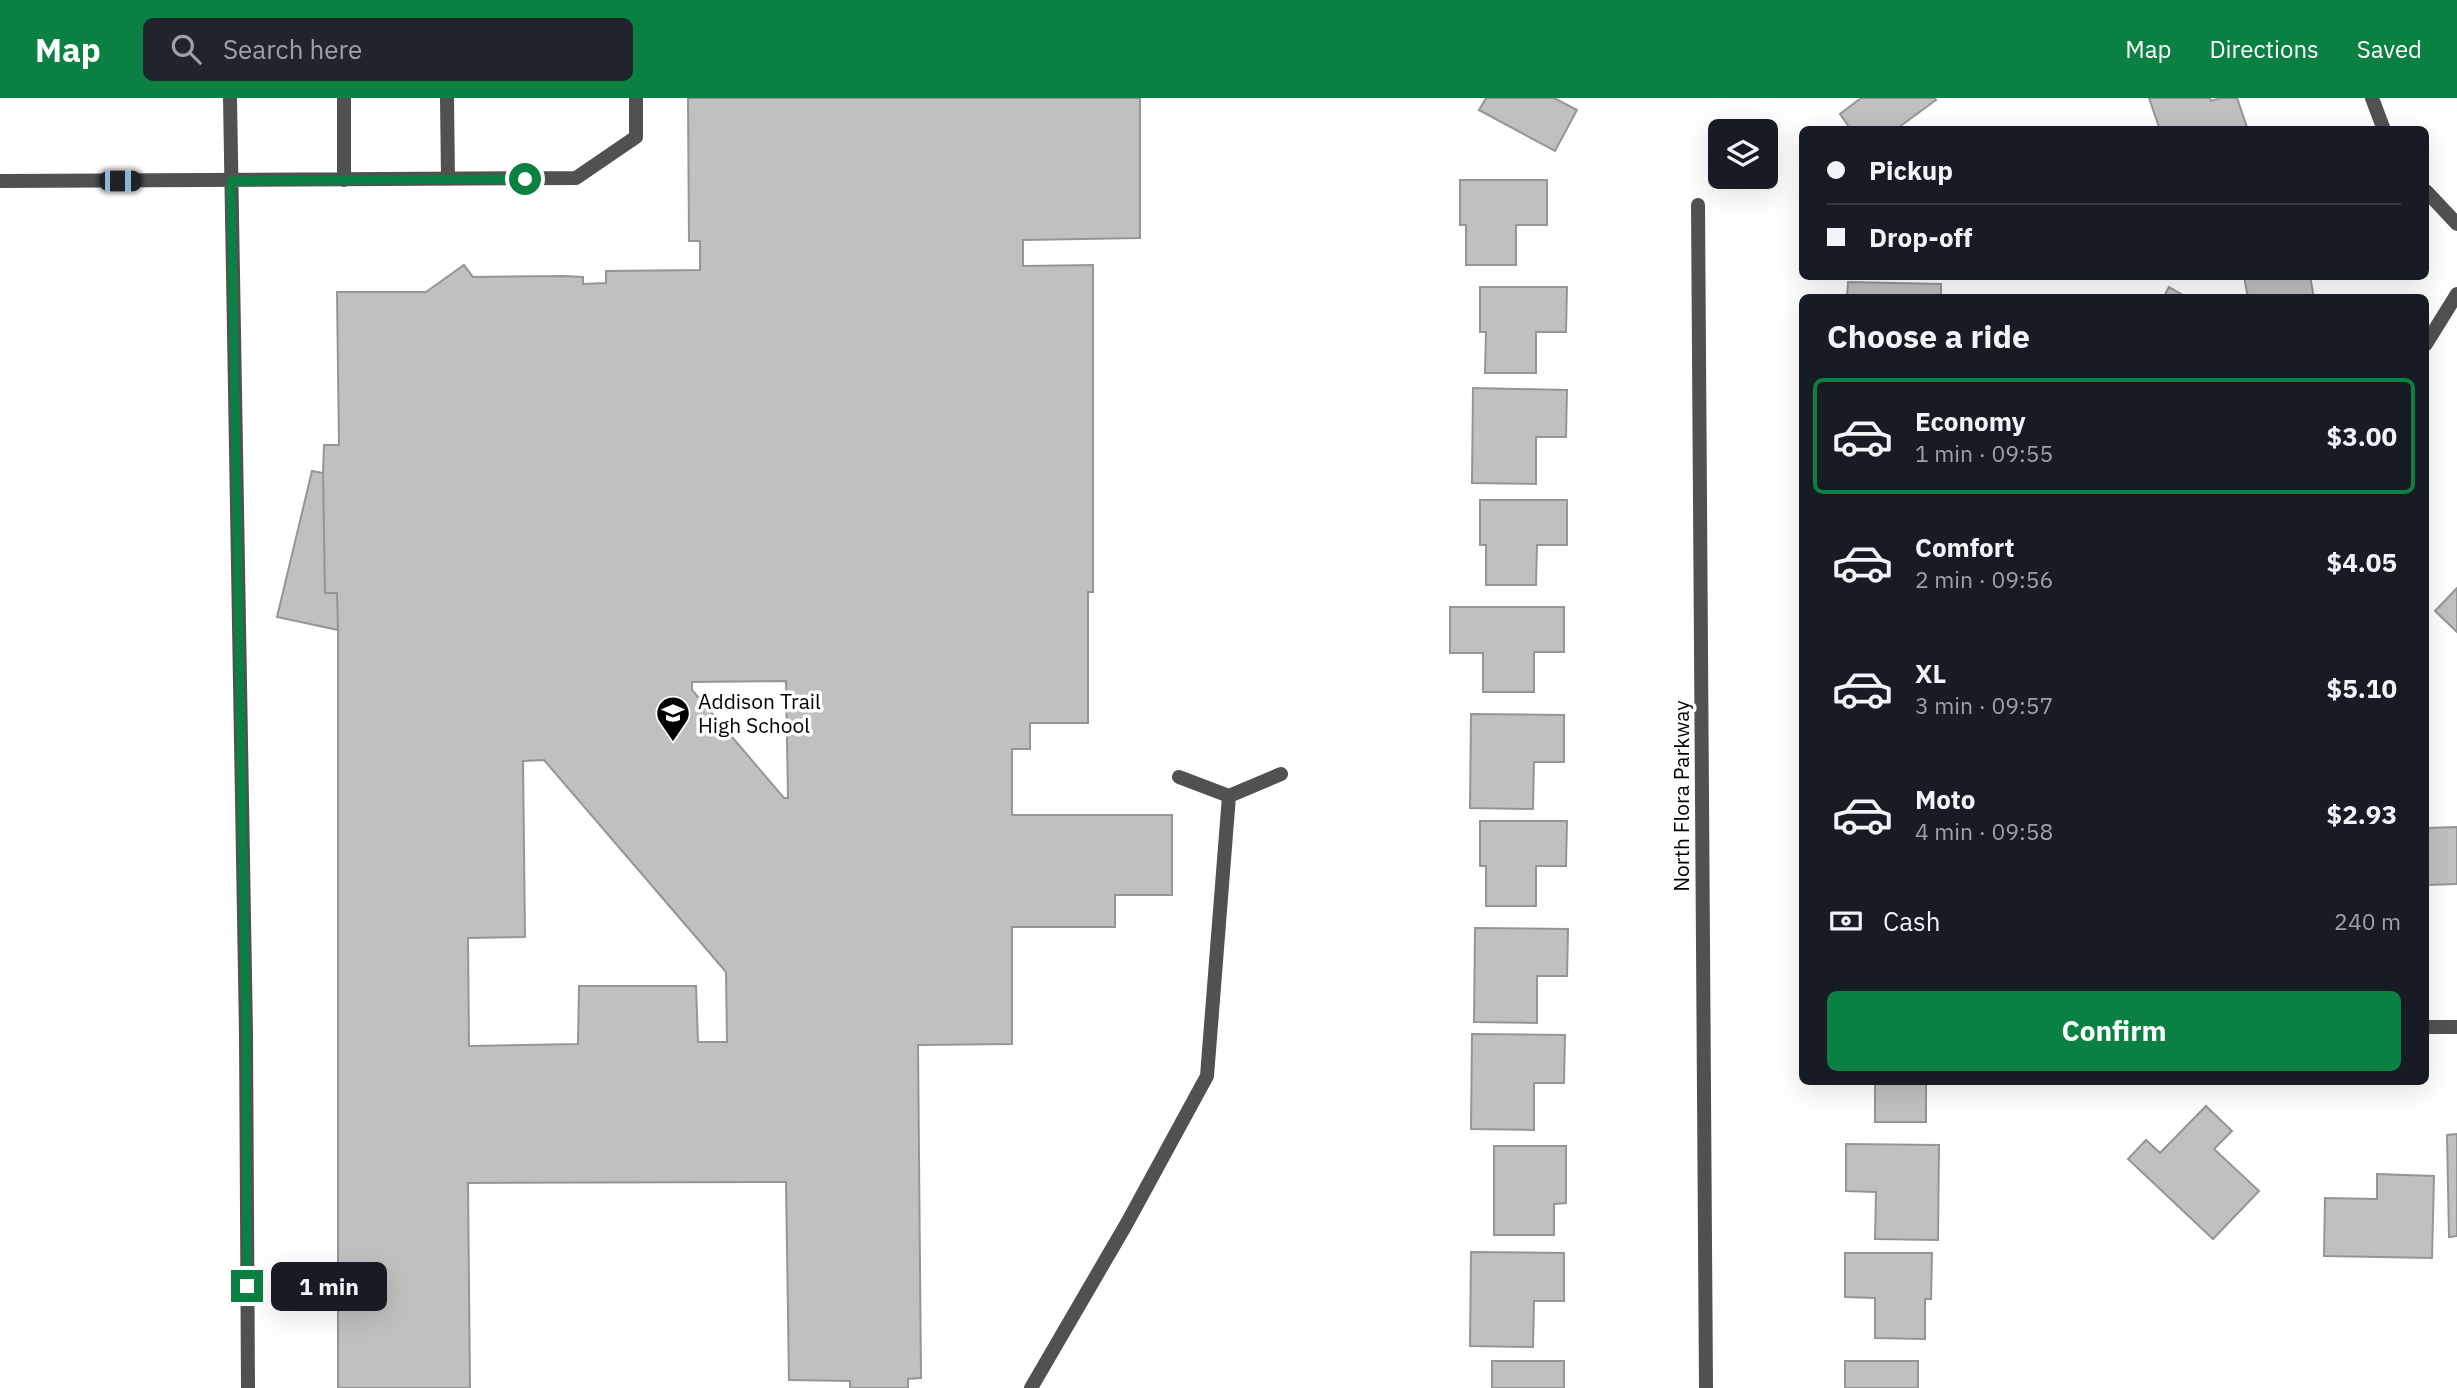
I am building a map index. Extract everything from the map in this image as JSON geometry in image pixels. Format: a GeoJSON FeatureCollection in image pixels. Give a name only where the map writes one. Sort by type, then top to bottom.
{"type":"FeatureCollection","features":[{"type":"Feature","properties":{"kind":"street"},"geometry":{"type":"LineString","coordinates":[[230,98],[246,1034],[248,1388]]}},
{"type":"Feature","properties":{"kind":"street"},"geometry":{"type":"LineString","coordinates":[[344,98],[344,180]]}},
{"type":"Feature","properties":{"kind":"street"},"geometry":{"type":"LineString","coordinates":[[447,98],[448,179]]}},
{"type":"Feature","properties":{"kind":"street"},"geometry":{"type":"LineString","coordinates":[[0,181],[576,178],[636,137],[636,98]]}},
{"type":"Feature","properties":{"kind":"street"},"geometry":{"type":"LineString","coordinates":[[2372,98],[2382,126]]}},
{"type":"Feature","properties":{"kind":"street"},"geometry":{"type":"LineString","coordinates":[[2429,194],[2457,224]]}},
{"type":"Feature","properties":{"kind":"street","name":"North Flora Parkway"},"geometry":{"type":"LineString","coordinates":[[1698,205],[1706,1388]]}},
{"type":"Feature","properties":{"kind":"street"},"geometry":{"type":"LineString","coordinates":[[2429,339],[2457,294]]}},
{"type":"Feature","properties":{"kind":"street"},"geometry":{"type":"LineString","coordinates":[[1179,778],[1229,796],[1281,774]]}},
{"type":"Feature","properties":{"kind":"street"},"geometry":{"type":"LineString","coordinates":[[1031,1388],[1127,1223],[1207,1076],[1229,796]]}},
{"type":"Feature","properties":{"kind":"street"},"geometry":{"type":"LineString","coordinates":[[2429,1027],[2457,1027]]}},
{"type":"Feature","properties":{"kind":"building","name":"Addison Trail High School"},"geometry":{"type":"Polygon","coordinates":[[[688,98],[1140,98],[1140,238],[1023,240],[1023,266],[1093,265],[1093,592],[1088,592],[1088,723],[1030,723],[1030,749],[1012,749],[1012,815],[1172,815],[1172,895],[1115,895],[1115,927],[1012,927],[1012,1044],[918,1045],[921,1378],[908,1379],[908,1388],[850,1388],[850,1381],[789,1380],[786,1182],[468,1183],[470,1388],[338,1388],[338,630],[337,593],[325,593],[323,473],[324,445],[339,445],[337,292],[426,292],[464,265],[473,277],[583,277],[583,284],[606,283],[606,271],[700,270],[700,241],[689,241],[688,98]],[[786,681],[692,682],[692,690],[784,798],[788,798],[786,681]],[[544,760],[523,761],[525,937],[468,938],[469,1046],[578,1044],[579,986],[696,986],[698,1042],[727,1042],[726,972],[544,760]]]}},
{"type":"Feature","properties":{"kind":"building"},"geometry":{"type":"Polygon","coordinates":[[[1486,98],[1554,98],[1577,110],[1555,151],[1479,110],[1486,98]]]}},
{"type":"Feature","properties":{"kind":"building"},"geometry":{"type":"Polygon","coordinates":[[[1861,98],[1936,100],[1900,126],[1848,126],[1840,114],[1861,98]]]}},
{"type":"Feature","properties":{"kind":"building"},"geometry":{"type":"Polygon","coordinates":[[[2149,98],[2210,98],[2211,101],[2237,98],[2247,126],[2159,126],[2149,98]]]}},
{"type":"Feature","properties":{"kind":"building"},"geometry":{"type":"Polygon","coordinates":[[[1460,180],[1547,180],[1547,225],[1516,225],[1516,265],[1466,265],[1466,225],[1460,225],[1460,180]]]}},
{"type":"Feature","properties":{"kind":"building"},"geometry":{"type":"Polygon","coordinates":[[[2245,280],[2311,280],[2313,294],[2247,294],[2245,280]]]}},
{"type":"Feature","properties":{"kind":"building"},"geometry":{"type":"Polygon","coordinates":[[[1848,282],[1941,284],[1941,294],[1847,294],[1848,282]]]}},
{"type":"Feature","properties":{"kind":"building"},"geometry":{"type":"Polygon","coordinates":[[[1480,287],[1567,287],[1566,332],[1536,332],[1536,373],[1485,373],[1486,332],[1480,332],[1480,287]]]}},
{"type":"Feature","properties":{"kind":"building"},"geometry":{"type":"Polygon","coordinates":[[[2169,287],[2181,294],[2165,294],[2169,287]]]}},
{"type":"Feature","properties":{"kind":"building"},"geometry":{"type":"Polygon","coordinates":[[[1473,388],[1567,390],[1566,437],[1536,437],[1536,484],[1472,483],[1473,388]]]}},
{"type":"Feature","properties":{"kind":"building"},"geometry":{"type":"Polygon","coordinates":[[[312,471],[323,473],[325,593],[337,593],[338,630],[277,617],[312,471]]]}},
{"type":"Feature","properties":{"kind":"building"},"geometry":{"type":"Polygon","coordinates":[[[1480,500],[1567,500],[1567,545],[1537,545],[1536,585],[1486,585],[1486,545],[1480,545],[1480,500]]]}},
{"type":"Feature","properties":{"kind":"building"},"geometry":{"type":"Polygon","coordinates":[[[2457,588],[2457,632],[2435,611],[2457,588]]]}},
{"type":"Feature","properties":{"kind":"building"},"geometry":{"type":"Polygon","coordinates":[[[1450,607],[1564,607],[1564,652],[1534,652],[1534,692],[1483,692],[1483,653],[1450,653],[1450,607]]]}},
{"type":"Feature","properties":{"kind":"building"},"geometry":{"type":"Polygon","coordinates":[[[1471,714],[1564,715],[1564,762],[1534,762],[1533,809],[1470,808],[1471,714]]]}},
{"type":"Feature","properties":{"kind":"building"},"geometry":{"type":"Polygon","coordinates":[[[1480,821],[1567,821],[1566,866],[1536,866],[1536,906],[1486,906],[1486,866],[1480,866],[1480,821]]]}},
{"type":"Feature","properties":{"kind":"building"},"geometry":{"type":"Polygon","coordinates":[[[2457,827],[2457,884],[2429,885],[2429,828],[2457,827]]]}},
{"type":"Feature","properties":{"kind":"building"},"geometry":{"type":"Polygon","coordinates":[[[1475,928],[1568,929],[1567,976],[1537,976],[1537,1023],[1474,1022],[1475,928]]]}},
{"type":"Feature","properties":{"kind":"building"},"geometry":{"type":"Polygon","coordinates":[[[1472,1034],[1565,1035],[1564,1083],[1534,1083],[1534,1130],[1471,1129],[1472,1034]]]}},
{"type":"Feature","properties":{"kind":"building"},"geometry":{"type":"Polygon","coordinates":[[[1875,1085],[1926,1085],[1926,1122],[1875,1122],[1875,1085]]]}},
{"type":"Feature","properties":{"kind":"building"},"geometry":{"type":"Polygon","coordinates":[[[2206,1106],[2232,1131],[2214,1149],[2259,1191],[2213,1239],[2128,1159],[2146,1140],[2160,1153],[2206,1106]]]}},
{"type":"Feature","properties":{"kind":"building"},"geometry":{"type":"Polygon","coordinates":[[[2457,1134],[2457,1236],[2449,1237],[2447,1135],[2457,1134]]]}},
{"type":"Feature","properties":{"kind":"building"},"geometry":{"type":"Polygon","coordinates":[[[1846,1144],[1939,1145],[1938,1240],[1875,1239],[1876,1192],[1846,1191],[1846,1144]]]}},
{"type":"Feature","properties":{"kind":"building"},"geometry":{"type":"Polygon","coordinates":[[[1494,1146],[1566,1146],[1566,1203],[1554,1204],[1554,1235],[1494,1235],[1494,1146]]]}},
{"type":"Feature","properties":{"kind":"building"},"geometry":{"type":"Polygon","coordinates":[[[2377,1174],[2434,1176],[2432,1258],[2324,1256],[2325,1198],[2377,1199],[2377,1174]]]}},
{"type":"Feature","properties":{"kind":"building"},"geometry":{"type":"Polygon","coordinates":[[[1471,1252],[1564,1253],[1564,1301],[1534,1301],[1533,1347],[1470,1346],[1471,1252]]]}},
{"type":"Feature","properties":{"kind":"building"},"geometry":{"type":"Polygon","coordinates":[[[1845,1253],[1932,1253],[1931,1299],[1925,1299],[1925,1339],[1875,1338],[1875,1298],[1845,1297],[1845,1253]]]}},
{"type":"Feature","properties":{"kind":"building"},"geometry":{"type":"Polygon","coordinates":[[[1492,1361],[1564,1361],[1564,1388],[1492,1388],[1492,1361]]]}},
{"type":"Feature","properties":{"kind":"building"},"geometry":{"type":"Polygon","coordinates":[[[1845,1361],[1918,1361],[1918,1388],[1845,1388],[1845,1361]]]}},
{"type":"Feature","properties":{"kind":"place","name":"Addison Trail High School"},"geometry":{"type":"Point","coordinates":[673,743]}},
{"type":"Feature","properties":{"kind":"route"},"geometry":{"type":"LineString","coordinates":[[247,1286],[246,1034],[231,181],[525,179]]}}]}
